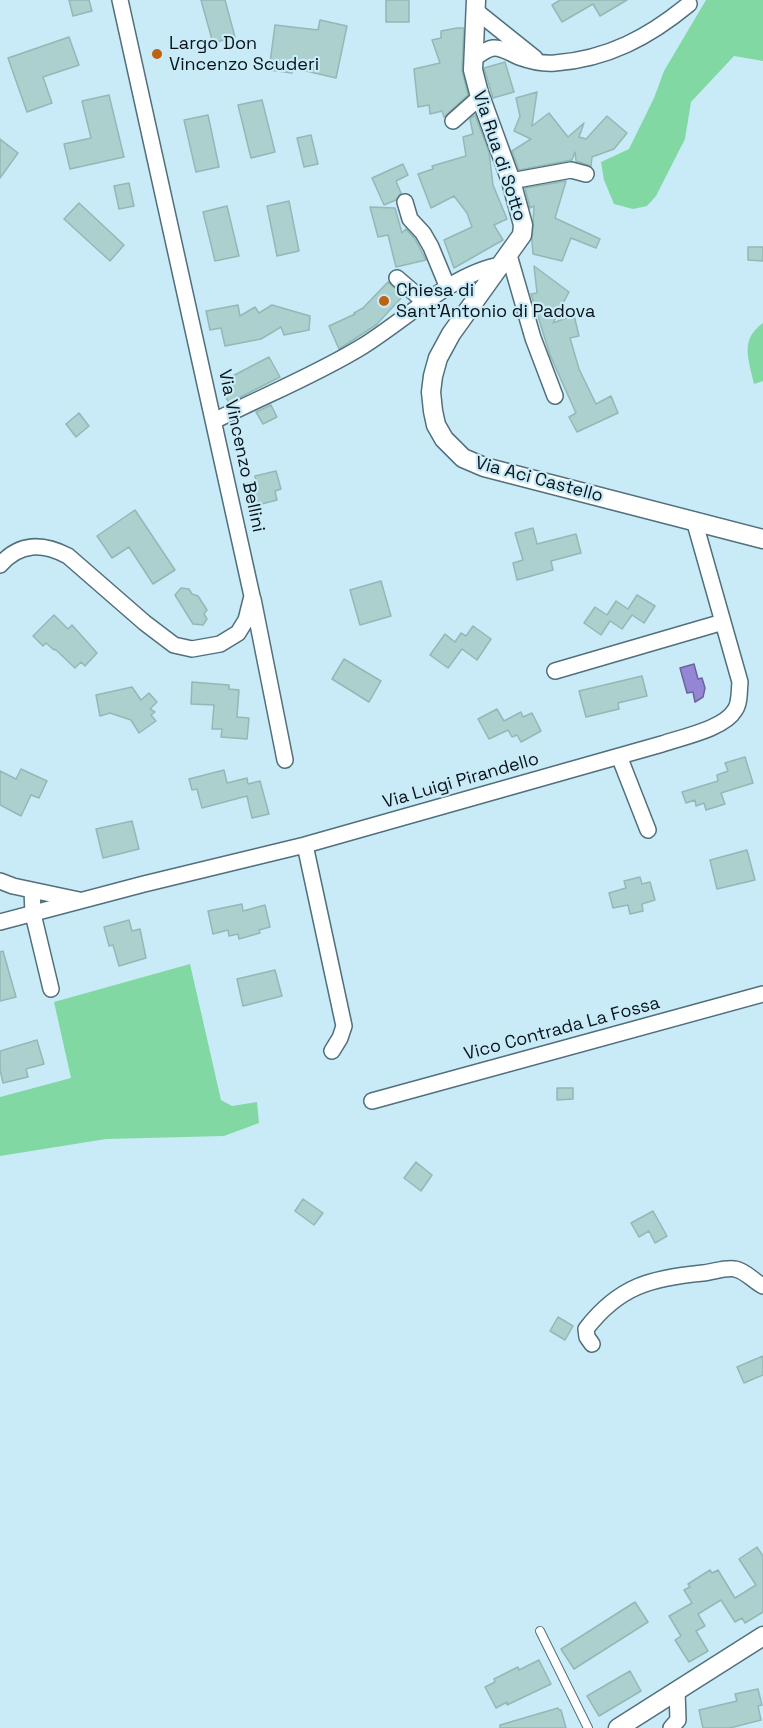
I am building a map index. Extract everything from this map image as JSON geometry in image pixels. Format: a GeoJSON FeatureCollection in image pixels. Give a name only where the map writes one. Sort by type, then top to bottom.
{"type":"FeatureCollection","features":[{"type":"Feature","properties":{"kind":"street","name":"Via Vincenzo Bellini"},"geometry":{"type":"LineString","coordinates":[[0,565],[20,549],[36,545],[53,548],[68,556],[174,645],[192,649],[220,644],[238,633],[246,620],[252,596],[120,0]]}},
{"type":"Feature","properties":{"kind":"street"},"geometry":{"type":"LineString","coordinates":[[473,59],[486,50],[494,48],[540,62],[554,63],[605,53],[656,29],[689,4]]}},
{"type":"Feature","properties":{"kind":"street"},"geometry":{"type":"LineString","coordinates":[[476,5],[540,62]]}},
{"type":"Feature","properties":{"kind":"street","name":"Via Rua di Sotto"},"geometry":{"type":"LineString","coordinates":[[476,5],[473,70],[480,98],[511,181],[523,225],[522,235],[505,260]]}},
{"type":"Feature","properties":{"kind":"street"},"geometry":{"type":"LineString","coordinates":[[453,121],[480,98]]}},
{"type":"Feature","properties":{"kind":"street"},"geometry":{"type":"LineString","coordinates":[[511,181],[571,170],[586,174]]}},
{"type":"Feature","properties":{"kind":"street"},"geometry":{"type":"LineString","coordinates":[[405,202],[410,219],[423,233],[431,247],[448,288]]}},
{"type":"Feature","properties":{"kind":"street"},"geometry":{"type":"LineString","coordinates":[[214,421],[344,357],[448,288],[505,260],[555,396]]}},
{"type":"Feature","properties":{"kind":"street","name":"Via Aci Castello"},"geometry":{"type":"LineString","coordinates":[[505,260],[451,334],[438,358],[431,392],[436,425],[444,439],[463,458],[484,467],[763,539]]}},
{"type":"Feature","properties":{"kind":"street"},"geometry":{"type":"LineString","coordinates":[[397,278],[426,303]]}},
{"type":"Feature","properties":{"kind":"street","name":"Via Luigi Pirandello"},"geometry":{"type":"LineString","coordinates":[[0,922],[305,845],[619,756],[707,729],[726,720],[736,710],[740,682],[694,520]]}},
{"type":"Feature","properties":{"kind":"street"},"geometry":{"type":"LineString","coordinates":[[252,596],[285,760]]}},
{"type":"Feature","properties":{"kind":"street"},"geometry":{"type":"LineString","coordinates":[[555,671],[723,622]]}},
{"type":"Feature","properties":{"kind":"street"},"geometry":{"type":"LineString","coordinates":[[619,756],[648,830]]}},
{"type":"Feature","properties":{"kind":"street"},"geometry":{"type":"LineString","coordinates":[[305,845],[344,1026],[332,1051]]}},
{"type":"Feature","properties":{"kind":"street"},"geometry":{"type":"LineString","coordinates":[[0,881],[82,901]]}},
{"type":"Feature","properties":{"kind":"street"},"geometry":{"type":"LineString","coordinates":[[32,890],[33,914],[51,989]]}},
{"type":"Feature","properties":{"kind":"street","name":"Vico Contrada La Fossa"},"geometry":{"type":"LineString","coordinates":[[372,1101],[763,994]]}},
{"type":"Feature","properties":{"kind":"street"},"geometry":{"type":"LineString","coordinates":[[592,1344],[587,1337],[586,1329],[597,1316],[612,1300],[646,1283],[684,1274],[734,1269],[743,1272],[754,1282],[763,1286]]}},
{"type":"Feature","properties":{"kind":"street"},"geometry":{"type":"LineString","coordinates":[[618,1728],[763,1636]]}},
{"type":"Feature","properties":{"kind":"street"},"geometry":{"type":"LineString","coordinates":[[671,1728],[678,1720],[677,1691]]}},
{"type":"Feature","properties":{"kind":"lane"},"geometry":{"type":"LineString","coordinates":[[540,1631],[588,1728]]}},
{"type":"Feature","properties":{"kind":"green space"},"geometry":{"type":"Polygon","coordinates":[[[706,0],[763,0],[763,61],[734,56],[691,102],[685,139],[656,196],[647,206],[633,209],[614,204],[604,180],[601,162],[629,149],[654,98],[664,71],[706,0]]]}},
{"type":"Feature","properties":{"kind":"green space"},"geometry":{"type":"Polygon","coordinates":[[[763,323],[763,381],[754,384],[748,359],[748,343],[763,323]]]}},
{"type":"Feature","properties":{"kind":"green space"},"geometry":{"type":"Polygon","coordinates":[[[190,964],[221,1100],[232,1106],[257,1102],[259,1123],[224,1136],[106,1139],[0,1156],[0,1097],[71,1078],[54,1002],[190,964]]]}},
{"type":"Feature","properties":{"kind":"shaded area"},"geometry":{"type":"Polygon","coordinates":[[[694,664],[698,679],[702,678],[705,688],[703,697],[695,702],[693,692],[687,693],[680,668],[694,664]]]}},
{"type":"Feature","properties":{"kind":"building"},"geometry":{"type":"Polygon","coordinates":[[[69,0],[89,0],[92,11],[73,16],[69,0]]]}},
{"type":"Feature","properties":{"kind":"building"},"geometry":{"type":"Polygon","coordinates":[[[201,0],[225,0],[235,37],[213,43],[201,0]]]}},
{"type":"Feature","properties":{"kind":"building"},"geometry":{"type":"Polygon","coordinates":[[[386,0],[409,0],[409,22],[386,22],[386,0]]]}},
{"type":"Feature","properties":{"kind":"building"},"geometry":{"type":"Polygon","coordinates":[[[560,0],[627,0],[600,16],[593,4],[562,22],[552,5],[560,0]]]}},
{"type":"Feature","properties":{"kind":"building"},"geometry":{"type":"Polygon","coordinates":[[[320,20],[347,26],[336,78],[293,68],[292,73],[269,70],[275,25],[318,30],[320,20]]]}},
{"type":"Feature","properties":{"kind":"building"},"geometry":{"type":"Polygon","coordinates":[[[464,28],[462,70],[468,95],[444,117],[442,111],[430,114],[429,105],[418,107],[414,69],[440,63],[432,40],[441,38],[441,31],[464,28]]]}},
{"type":"Feature","properties":{"kind":"building"},"geometry":{"type":"Polygon","coordinates":[[[69,37],[79,65],[43,77],[52,103],[27,112],[8,58],[69,37]]]}},
{"type":"Feature","properties":{"kind":"building"},"geometry":{"type":"Polygon","coordinates":[[[505,62],[514,92],[493,98],[484,68],[505,62]]]}},
{"type":"Feature","properties":{"kind":"building"},"geometry":{"type":"Polygon","coordinates":[[[537,92],[532,126],[549,113],[568,137],[584,123],[579,137],[586,139],[607,116],[627,133],[614,149],[592,157],[591,166],[576,161],[575,152],[572,160],[519,170],[512,151],[531,139],[514,131],[520,116],[516,98],[537,92]]]}},
{"type":"Feature","properties":{"kind":"building"},"geometry":{"type":"Polygon","coordinates":[[[109,95],[124,157],[70,169],[64,144],[91,138],[82,101],[109,95]]]}},
{"type":"Feature","properties":{"kind":"building"},"geometry":{"type":"Polygon","coordinates":[[[262,100],[275,152],[251,158],[238,105],[262,100]]]}},
{"type":"Feature","properties":{"kind":"building"},"geometry":{"type":"Polygon","coordinates":[[[208,115],[219,167],[196,172],[184,120],[208,115]]]}},
{"type":"Feature","properties":{"kind":"building"},"geometry":{"type":"Polygon","coordinates":[[[475,115],[489,152],[493,185],[507,219],[494,225],[503,240],[454,268],[444,240],[472,227],[467,213],[454,196],[431,208],[418,174],[433,169],[432,166],[466,156],[463,137],[473,134],[470,119],[475,115]]]}},
{"type":"Feature","properties":{"kind":"building"},"geometry":{"type":"Polygon","coordinates":[[[311,135],[318,164],[304,167],[297,138],[311,135]]]}},
{"type":"Feature","properties":{"kind":"building"},"geometry":{"type":"Polygon","coordinates":[[[0,139],[18,153],[0,178],[0,139]]]}},
{"type":"Feature","properties":{"kind":"building"},"geometry":{"type":"Polygon","coordinates":[[[403,164],[408,175],[396,181],[401,193],[396,200],[384,205],[372,178],[403,164]]]}},
{"type":"Feature","properties":{"kind":"building"},"geometry":{"type":"Polygon","coordinates":[[[566,181],[555,218],[600,239],[596,248],[571,238],[562,261],[533,254],[534,206],[530,208],[525,188],[566,181]]]}},
{"type":"Feature","properties":{"kind":"building"},"geometry":{"type":"Polygon","coordinates":[[[129,183],[134,206],[119,209],[114,186],[129,183]]]}},
{"type":"Feature","properties":{"kind":"building"},"geometry":{"type":"Polygon","coordinates":[[[289,201],[299,251],[277,256],[267,206],[289,201]]]}},
{"type":"Feature","properties":{"kind":"building"},"geometry":{"type":"Polygon","coordinates":[[[79,203],[124,245],[110,261],[64,219],[79,203]]]}},
{"type":"Feature","properties":{"kind":"building"},"geometry":{"type":"Polygon","coordinates":[[[227,206],[239,256],[215,261],[203,212],[227,206]]]}},
{"type":"Feature","properties":{"kind":"building"},"geometry":{"type":"Polygon","coordinates":[[[370,207],[395,208],[402,233],[406,229],[415,239],[426,260],[396,267],[388,235],[378,237],[370,207]]]}},
{"type":"Feature","properties":{"kind":"building"},"geometry":{"type":"Polygon","coordinates":[[[748,247],[763,247],[763,261],[748,260],[748,247]]]}},
{"type":"Feature","properties":{"kind":"building"},"geometry":{"type":"Polygon","coordinates":[[[534,266],[569,292],[553,323],[574,315],[579,336],[570,338],[579,369],[596,404],[611,396],[618,413],[577,432],[569,417],[576,413],[550,355],[531,294],[537,293],[534,266]]]}},
{"type":"Feature","properties":{"kind":"building"},"geometry":{"type":"Polygon","coordinates":[[[388,282],[403,296],[376,325],[339,349],[329,326],[355,314],[388,282]]]}},
{"type":"Feature","properties":{"kind":"building"},"geometry":{"type":"Polygon","coordinates":[[[238,305],[240,316],[255,307],[259,313],[272,305],[310,316],[309,330],[284,335],[281,327],[261,339],[225,346],[221,328],[210,330],[206,311],[238,305]]]}},
{"type":"Feature","properties":{"kind":"building"},"geometry":{"type":"Polygon","coordinates":[[[269,357],[280,377],[229,403],[224,394],[228,392],[223,381],[269,357]]]}},
{"type":"Feature","properties":{"kind":"building"},"geometry":{"type":"Polygon","coordinates":[[[271,405],[277,417],[263,424],[256,412],[271,405]]]}},
{"type":"Feature","properties":{"kind":"building"},"geometry":{"type":"Polygon","coordinates":[[[79,413],[89,426],[76,437],[66,424],[79,413]]]}},
{"type":"Feature","properties":{"kind":"building"},"geometry":{"type":"Polygon","coordinates":[[[276,471],[281,489],[275,491],[277,500],[250,507],[245,484],[256,481],[255,476],[276,471]]]}},
{"type":"Feature","properties":{"kind":"building"},"geometry":{"type":"Polygon","coordinates":[[[135,510],[175,570],[153,584],[129,547],[112,558],[97,536],[135,510]]]}},
{"type":"Feature","properties":{"kind":"building"},"geometry":{"type":"Polygon","coordinates":[[[533,528],[537,544],[576,534],[581,553],[551,561],[553,570],[517,580],[513,563],[523,560],[515,533],[533,528]]]}},
{"type":"Feature","properties":{"kind":"building"},"geometry":{"type":"Polygon","coordinates":[[[381,581],[391,616],[360,625],[350,590],[381,581]]]}},
{"type":"Feature","properties":{"kind":"building"},"geometry":{"type":"Polygon","coordinates":[[[181,588],[189,589],[192,594],[198,596],[207,610],[204,614],[207,619],[203,625],[193,624],[175,595],[181,588]]]}},
{"type":"Feature","properties":{"kind":"building"},"geometry":{"type":"Polygon","coordinates":[[[637,595],[655,606],[644,623],[632,615],[622,629],[610,621],[601,635],[584,623],[595,607],[607,615],[616,601],[628,609],[637,595]]]}},
{"type":"Feature","properties":{"kind":"building"},"geometry":{"type":"Polygon","coordinates":[[[54,615],[68,629],[72,625],[97,653],[85,666],[81,662],[75,668],[55,649],[46,643],[43,646],[33,636],[54,615]]]}},
{"type":"Feature","properties":{"kind":"building"},"geometry":{"type":"Polygon","coordinates":[[[473,626],[491,639],[477,660],[462,649],[448,668],[430,655],[445,634],[455,642],[461,633],[466,636],[473,626]]]}},
{"type":"Feature","properties":{"kind":"building"},"geometry":{"type":"Polygon","coordinates":[[[344,659],[381,681],[369,702],[332,679],[344,659]]]}},
{"type":"Feature","properties":{"kind":"building"},"geometry":{"type":"Polygon","coordinates":[[[642,676],[647,696],[618,703],[619,709],[586,717],[579,691],[642,676]]]}},
{"type":"Feature","properties":{"kind":"building"},"geometry":{"type":"Polygon","coordinates":[[[192,682],[229,685],[229,689],[239,690],[237,717],[249,718],[247,739],[221,737],[222,729],[212,729],[214,705],[191,704],[192,682]]]}},
{"type":"Feature","properties":{"kind":"building"},"geometry":{"type":"Polygon","coordinates":[[[132,687],[141,700],[149,693],[157,702],[150,709],[155,712],[151,715],[156,721],[139,733],[131,720],[110,713],[100,716],[96,695],[132,687]]]}},
{"type":"Feature","properties":{"kind":"building"},"geometry":{"type":"Polygon","coordinates":[[[497,709],[504,721],[521,712],[523,717],[532,713],[541,731],[521,742],[517,735],[512,737],[508,730],[489,739],[478,719],[497,709]]]}},
{"type":"Feature","properties":{"kind":"building"},"geometry":{"type":"Polygon","coordinates":[[[745,757],[753,783],[721,793],[725,804],[706,810],[704,803],[696,806],[695,800],[686,803],[682,792],[718,781],[717,775],[728,771],[725,763],[745,757]]]}},
{"type":"Feature","properties":{"kind":"building"},"geometry":{"type":"Polygon","coordinates":[[[21,769],[47,781],[39,798],[31,795],[21,816],[0,805],[0,771],[16,779],[21,769]]]}},
{"type":"Feature","properties":{"kind":"building"},"geometry":{"type":"Polygon","coordinates":[[[224,770],[227,783],[247,778],[248,784],[260,781],[269,814],[252,818],[247,796],[202,808],[197,789],[192,790],[189,779],[224,770]]]}},
{"type":"Feature","properties":{"kind":"building"},"geometry":{"type":"Polygon","coordinates":[[[132,821],[139,849],[103,858],[96,829],[132,821]]]}},
{"type":"Feature","properties":{"kind":"building"},"geometry":{"type":"Polygon","coordinates":[[[747,850],[755,880],[717,889],[710,860],[747,850]]]}},
{"type":"Feature","properties":{"kind":"building"},"geometry":{"type":"Polygon","coordinates":[[[640,877],[642,884],[650,882],[655,900],[642,904],[643,911],[630,914],[628,905],[613,908],[609,893],[626,888],[624,881],[640,877]]]}},
{"type":"Feature","properties":{"kind":"building"},"geometry":{"type":"Polygon","coordinates":[[[242,904],[243,911],[265,905],[270,927],[259,930],[260,933],[239,939],[238,934],[229,936],[228,930],[213,934],[208,911],[242,904]]]}},
{"type":"Feature","properties":{"kind":"building"},"geometry":{"type":"Polygon","coordinates":[[[129,920],[132,931],[140,929],[146,958],[119,966],[113,945],[109,946],[104,927],[129,920]]]}},
{"type":"Feature","properties":{"kind":"building"},"geometry":{"type":"Polygon","coordinates":[[[3,951],[16,997],[0,1001],[0,952],[3,951]]]}},
{"type":"Feature","properties":{"kind":"building"},"geometry":{"type":"Polygon","coordinates":[[[275,970],[282,996],[243,1006],[237,979],[275,970]]]}},
{"type":"Feature","properties":{"kind":"building"},"geometry":{"type":"Polygon","coordinates":[[[37,1040],[44,1064],[26,1069],[28,1077],[3,1083],[0,1051],[37,1040]]]}},
{"type":"Feature","properties":{"kind":"building"},"geometry":{"type":"Polygon","coordinates":[[[557,1088],[573,1088],[573,1099],[557,1100],[557,1088]]]}},
{"type":"Feature","properties":{"kind":"building"},"geometry":{"type":"Polygon","coordinates":[[[416,1162],[432,1175],[421,1191],[404,1178],[416,1162]]]}},
{"type":"Feature","properties":{"kind":"building"},"geometry":{"type":"Polygon","coordinates":[[[303,1199],[323,1213],[314,1225],[295,1211],[303,1199]]]}},
{"type":"Feature","properties":{"kind":"building"},"geometry":{"type":"Polygon","coordinates":[[[653,1211],[667,1236],[655,1243],[649,1231],[639,1237],[631,1223],[653,1211]]]}},
{"type":"Feature","properties":{"kind":"building"},"geometry":{"type":"Polygon","coordinates":[[[558,1317],[573,1326],[565,1340],[550,1331],[558,1317]]]}},
{"type":"Feature","properties":{"kind":"building"},"geometry":{"type":"Polygon","coordinates":[[[763,1356],[763,1375],[744,1383],[737,1367],[763,1356]]]}},
{"type":"Feature","properties":{"kind":"building"},"geometry":{"type":"Polygon","coordinates":[[[757,1547],[763,1556],[763,1612],[745,1623],[742,1618],[735,1622],[721,1600],[698,1614],[705,1626],[696,1631],[708,1651],[689,1662],[675,1640],[681,1636],[669,1616],[692,1603],[684,1590],[690,1587],[688,1584],[710,1570],[712,1573],[718,1570],[735,1598],[756,1585],[739,1559],[757,1547]]]}},
{"type":"Feature","properties":{"kind":"building"},"geometry":{"type":"Polygon","coordinates":[[[635,1602],[648,1622],[574,1669],[561,1649],[635,1602]]]}},
{"type":"Feature","properties":{"kind":"building"},"geometry":{"type":"Polygon","coordinates":[[[539,1660],[551,1684],[496,1708],[485,1687],[495,1682],[494,1679],[518,1667],[519,1670],[539,1660]]]}},
{"type":"Feature","properties":{"kind":"building"},"geometry":{"type":"Polygon","coordinates":[[[630,1671],[641,1691],[599,1716],[587,1696],[630,1671]]]}},
{"type":"Feature","properties":{"kind":"building"},"geometry":{"type":"Polygon","coordinates":[[[758,1689],[762,1705],[758,1706],[761,1720],[730,1728],[703,1728],[699,1710],[737,1701],[735,1694],[758,1689]]]}},
{"type":"Feature","properties":{"kind":"building"},"geometry":{"type":"Polygon","coordinates":[[[558,1708],[561,1710],[566,1728],[500,1728],[500,1725],[558,1708]]]}},
{"type":"Feature","properties":{"kind":"place","name":"Largo Don Vincenzo Scuderi"},"geometry":{"type":"Point","coordinates":[157,54]}},
{"type":"Feature","properties":{"kind":"place","name":"Chiesa di Sant'Antonio di Padova"},"geometry":{"type":"Point","coordinates":[384,301]}}]}
